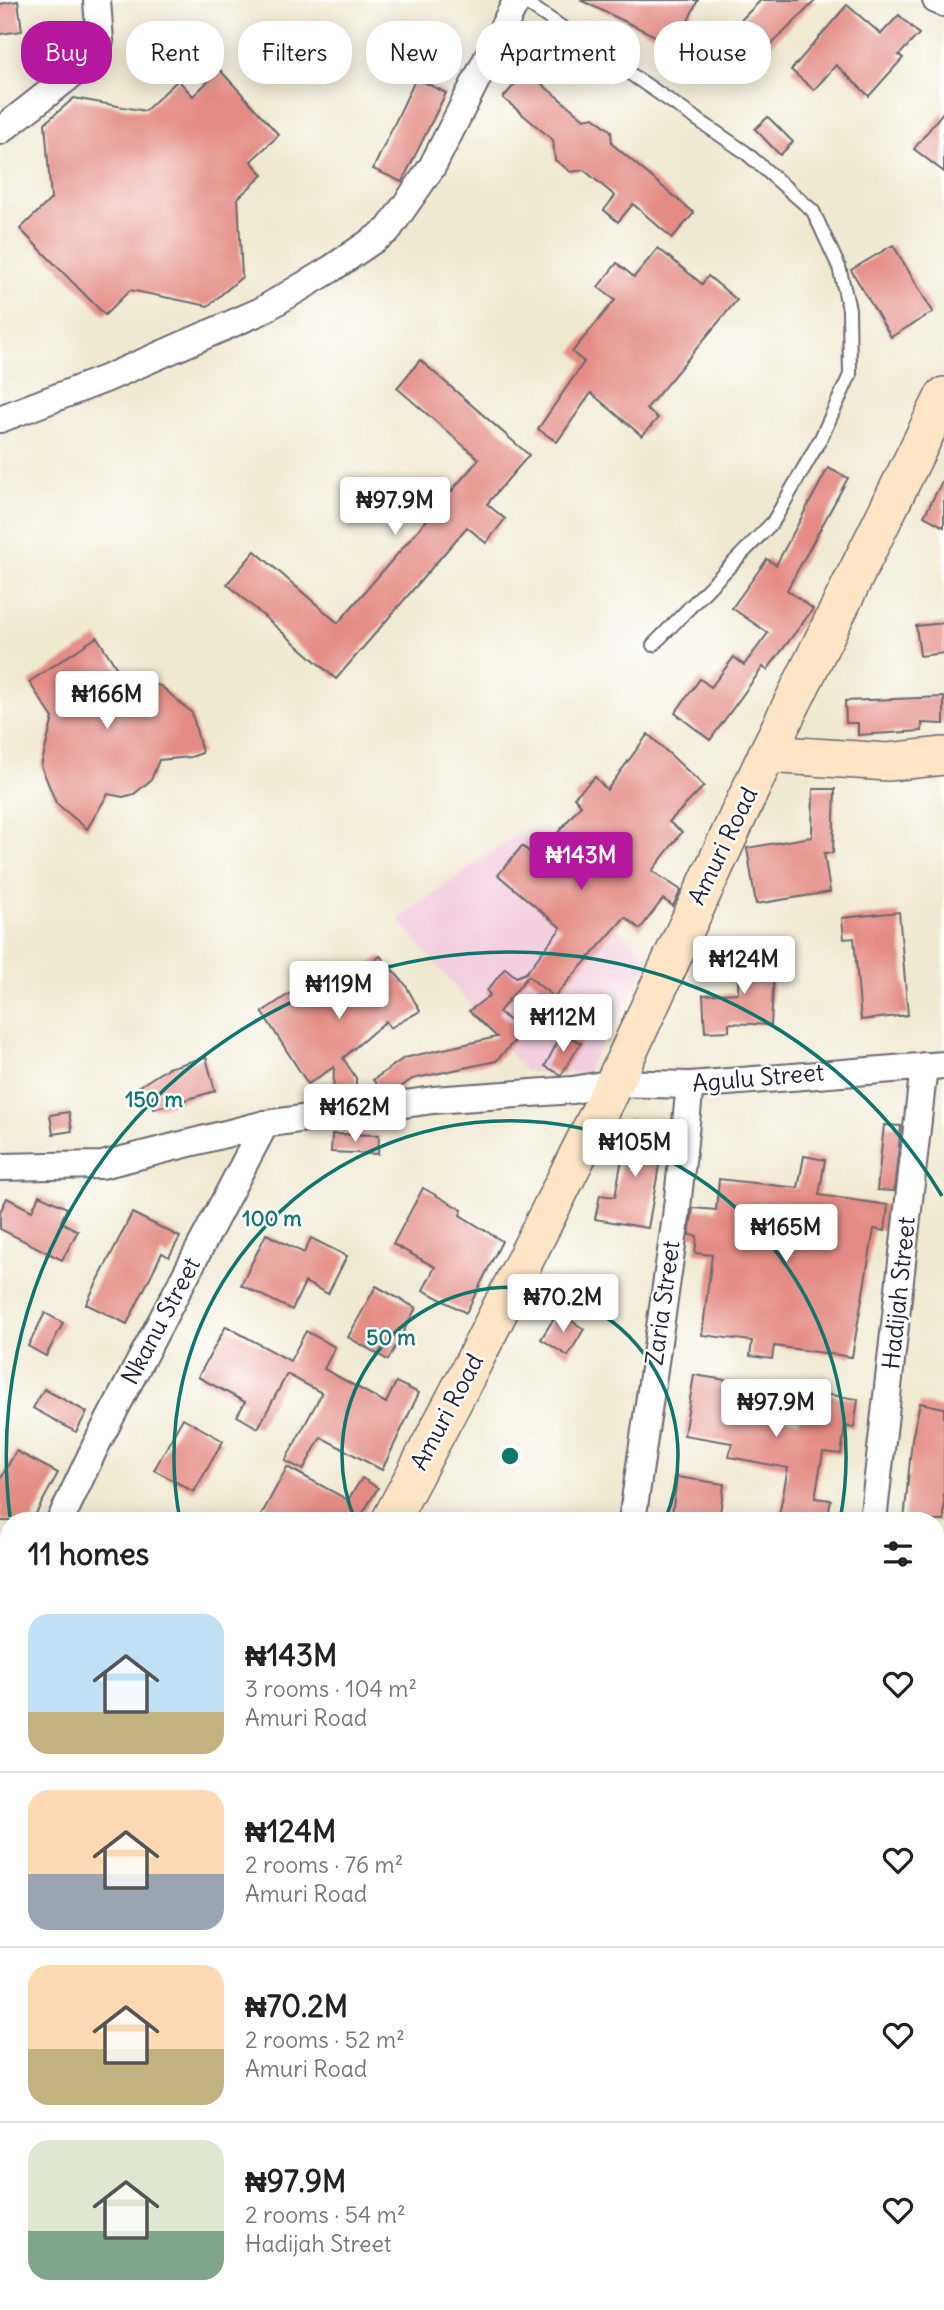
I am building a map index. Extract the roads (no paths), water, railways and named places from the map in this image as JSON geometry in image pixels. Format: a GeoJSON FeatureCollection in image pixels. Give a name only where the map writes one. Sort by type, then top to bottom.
{"type":"FeatureCollection","features":[{"type":"Feature","properties":{"kind":"main road","name":"Amuri Road"},"geometry":{"type":"LineString","coordinates":[[395,1512],[614,1083],[767,754],[944,396]]}},
{"type":"Feature","properties":{"kind":"main road"},"geometry":{"type":"LineString","coordinates":[[767,754],[888,762],[944,756]]}},
{"type":"Feature","properties":{"kind":"street"},"geometry":{"type":"LineString","coordinates":[[0,131],[84,65],[100,41],[97,0]]}},
{"type":"Feature","properties":{"kind":"street"},"geometry":{"type":"LineString","coordinates":[[0,419],[105,379],[261,311],[388,230],[432,167],[519,0]]}},
{"type":"Feature","properties":{"kind":"street"},"geometry":{"type":"LineString","coordinates":[[936,0],[944,3]]}},
{"type":"Feature","properties":{"kind":"street","name":"Agulu Street"},"geometry":{"type":"LineString","coordinates":[[0,1167],[102,1165],[265,1124],[433,1100],[573,1090],[614,1083],[690,1085],[934,1065]]}},
{"type":"Feature","properties":{"kind":"street","name":"Hadijah Street"},"geometry":{"type":"LineString","coordinates":[[874,1512],[934,1065]]}},
{"type":"Feature","properties":{"kind":"street","name":"Zaria Street"},"geometry":{"type":"LineString","coordinates":[[633,1512],[676,1217],[690,1085]]}},
{"type":"Feature","properties":{"kind":"street","name":"Nkanu Street"},"geometry":{"type":"LineString","coordinates":[[64,1512],[95,1447],[265,1124]]}},
{"type":"Feature","properties":{"kind":"lane"},"geometry":{"type":"LineString","coordinates":[[519,0],[745,152],[813,211],[839,267],[849,309],[850,374],[821,438],[772,522],[653,645]]}}]}
